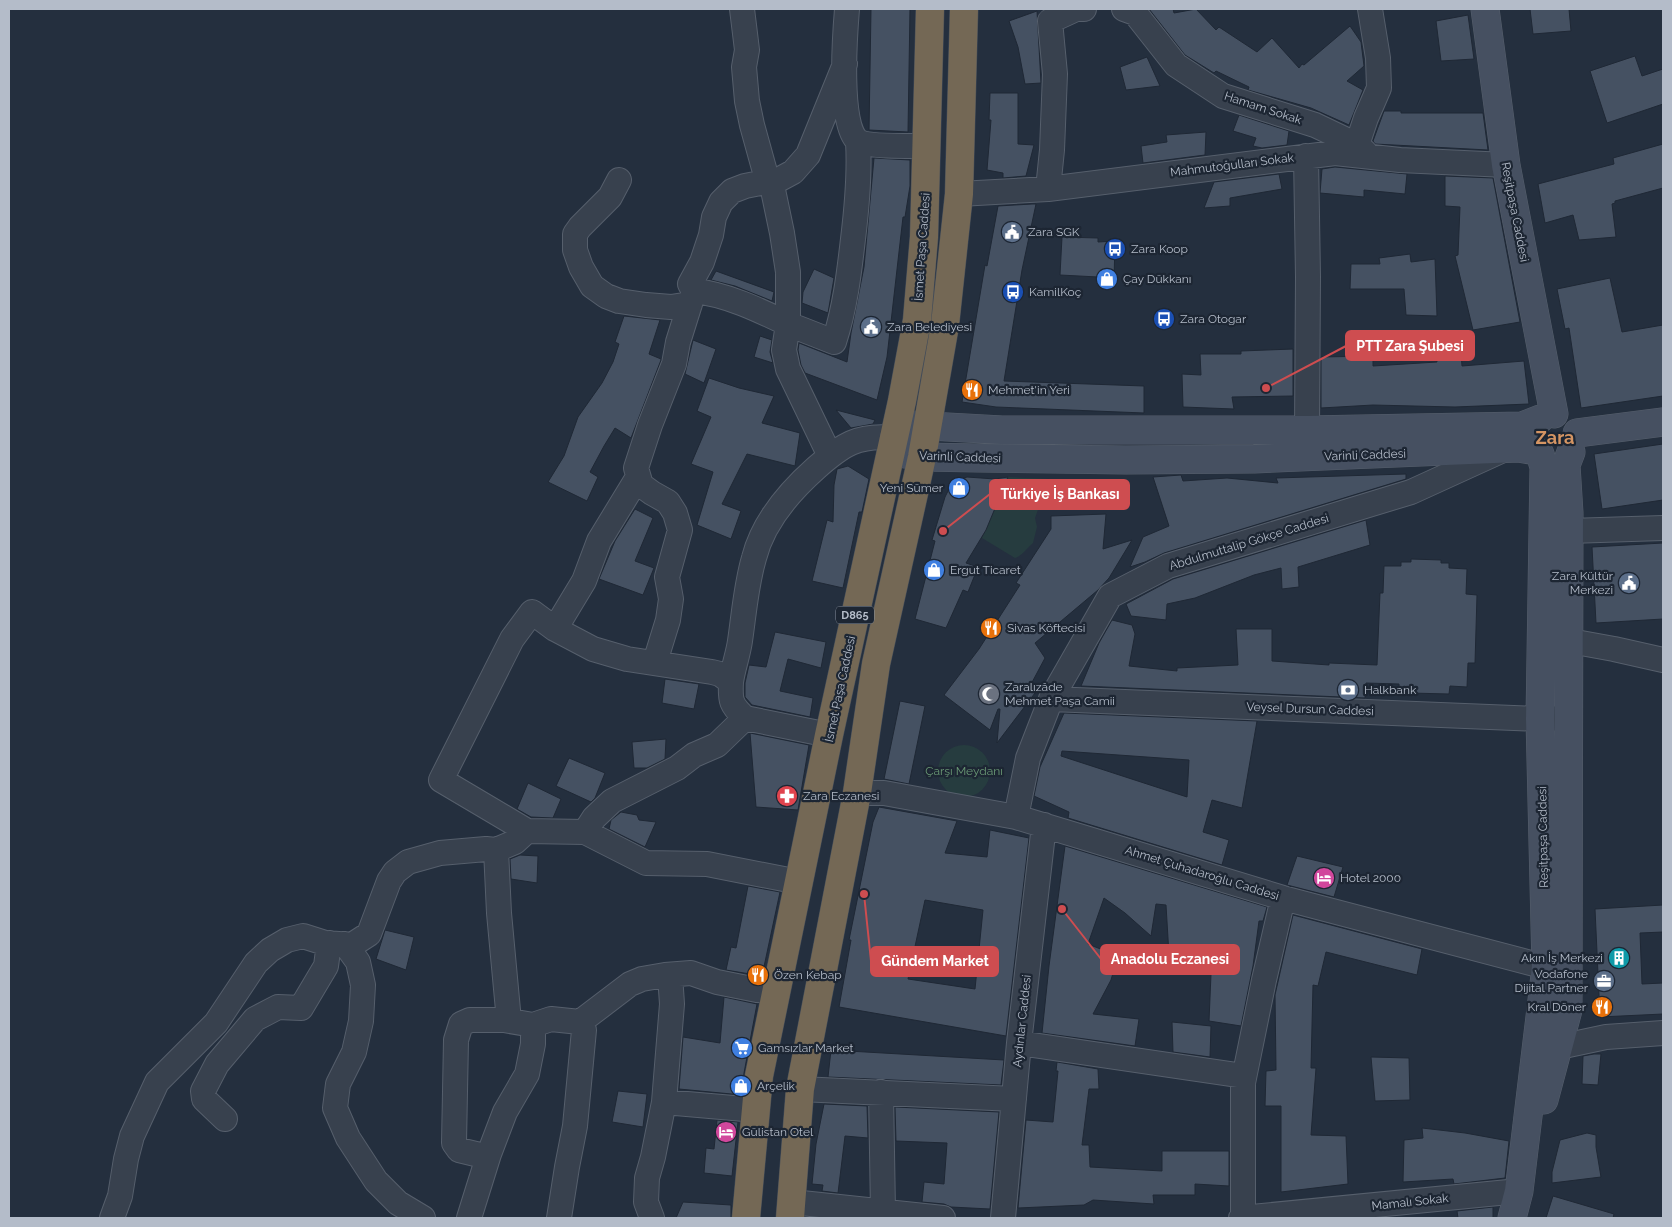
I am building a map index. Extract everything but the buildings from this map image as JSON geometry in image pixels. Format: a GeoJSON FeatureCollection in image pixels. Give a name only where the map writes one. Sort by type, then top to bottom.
{"type":"FeatureCollection","features":[{"type":"Feature","properties":{"kind":"highway","name":"İsmet Paşa Caddesi"},"geometry":{"type":"LineString","coordinates":[[746,1218],[759,1076],[894,438],[917,320],[924,238],[928,146],[930,9]]}},
{"type":"Feature","properties":{"kind":"highway","name":"D865"},"geometry":{"type":"LineString","coordinates":[[791,1210],[800,1089],[857,793],[876,664],[922,457],[945,324],[959,194],[964,9]]}},
{"type":"Feature","properties":{"kind":"main road","name":"Reşitpaşa Caddesi"},"geometry":{"type":"LineString","coordinates":[[1484,9],[1506,165],[1547,417]]}},
{"type":"Feature","properties":{"kind":"main road","name":"Varinli Caddesi"},"geometry":{"type":"LineString","coordinates":[[1538,452],[1518,448],[1234,459],[1126,460],[922,457],[905,454],[898,447],[894,438],[901,429],[911,425],[1002,430],[1306,430],[1522,426],[1547,417]]}},
{"type":"Feature","properties":{"kind":"main road"},"geometry":{"type":"LineString","coordinates":[[1512,1218],[1548,1046],[1568,1010],[1570,641],[1566,464],[1574,443],[1571,421],[1566,417],[1547,417],[1536,425],[1532,438],[1538,452],[1552,459],[1559,459],[1574,443],[1663,422]]}},
{"type":"Feature","properties":{"kind":"main road","name":"Reşitpaşa Caddesi"},"geometry":{"type":"LineString","coordinates":[[1538,452],[1544,467],[1540,719],[1548,1046]]}},
{"type":"Feature","properties":{"kind":"street"},"geometry":{"type":"LineString","coordinates":[[742,9],[747,50],[744,67],[747,101],[765,172],[773,190],[788,272],[788,324],[784,350],[788,370],[830,456]]}},
{"type":"Feature","properties":{"kind":"street"},"geometry":{"type":"LineString","coordinates":[[619,180],[610,198],[575,234],[574,250],[592,286],[606,296],[619,301],[671,307],[706,292],[737,302],[834,342],[841,319],[848,283],[860,167],[858,142],[850,130],[844,90],[847,9]]}},
{"type":"Feature","properties":{"kind":"street"},"geometry":{"type":"LineString","coordinates":[[1048,189],[1052,150],[1055,74],[1049,14],[1084,9]]}},
{"type":"Feature","properties":{"kind":"street","name":"Hamam Sokak"},"geometry":{"type":"LineString","coordinates":[[1124,9],[1135,13],[1176,65],[1224,96],[1315,125],[1362,150]]}},
{"type":"Feature","properties":{"kind":"street"},"geometry":{"type":"LineString","coordinates":[[1362,150],[1366,118],[1379,88],[1378,58],[1370,9]]}},
{"type":"Feature","properties":{"kind":"street"},"geometry":{"type":"LineString","coordinates":[[655,662],[668,620],[670,599],[668,577],[680,530],[675,514],[668,502],[641,485],[636,468],[640,452],[674,364],[678,342],[692,297],[690,284],[702,262],[711,235],[714,217],[722,202],[732,191],[745,186],[780,179],[792,172],[808,155],[845,64]]}},
{"type":"Feature","properties":{"kind":"street"},"geometry":{"type":"LineString","coordinates":[[858,142],[928,146]]}},
{"type":"Feature","properties":{"kind":"street","name":"Mahmutoğulları Sokak"},"geometry":{"type":"LineString","coordinates":[[959,194],[1048,189],[1362,150],[1400,160],[1506,165]]}},
{"type":"Feature","properties":{"kind":"street"},"geometry":{"type":"LineString","coordinates":[[1306,156],[1308,277],[1306,430]]}},
{"type":"Feature","properties":{"kind":"street"},"geometry":{"type":"LineString","coordinates":[[830,735],[745,718],[734,709],[731,701],[730,682],[740,644],[754,558],[760,540],[770,521],[790,492],[830,456],[849,442],[877,436],[894,438]]}},
{"type":"Feature","properties":{"kind":"street","name":"Abdulmuttalip Gökçe Caddesi"},"geometry":{"type":"LineString","coordinates":[[1016,817],[1028,758],[1051,699],[1110,596],[1168,566],[1411,492],[1504,450]]}},
{"type":"Feature","properties":{"kind":"street"},"geometry":{"type":"LineString","coordinates":[[555,628],[584,581],[600,541],[638,477]]}},
{"type":"Feature","properties":{"kind":"street"},"geometry":{"type":"LineString","coordinates":[[1569,531],[1663,528]]}},
{"type":"Feature","properties":{"kind":"street"},"geometry":{"type":"LineString","coordinates":[[730,682],[720,674],[712,672],[627,659],[593,649],[555,628],[532,612],[526,617],[512,639],[440,780],[527,831],[585,832],[646,863],[707,864],[799,882]]}},
{"type":"Feature","properties":{"kind":"street"},"geometry":{"type":"LineString","coordinates":[[1570,641],[1663,660]]}},
{"type":"Feature","properties":{"kind":"street","name":"Veysel Dursun Caddesi"},"geometry":{"type":"LineString","coordinates":[[1051,699],[1540,719],[1569,718]]}},
{"type":"Feature","properties":{"kind":"street"},"geometry":{"type":"LineString","coordinates":[[585,832],[594,818],[612,801],[677,768],[694,755],[717,745],[745,718]]}},
{"type":"Feature","properties":{"kind":"street","name":"Ahmet Çuhadaroğlu Caddesi"},"geometry":{"type":"LineString","coordinates":[[857,793],[884,793],[1016,817],[1283,898],[1546,966]]}},
{"type":"Feature","properties":{"kind":"street","name":"Aydınlar Caddesi"},"geometry":{"type":"LineString","coordinates":[[1003,1218],[1019,1043],[1044,825]]}},
{"type":"Feature","properties":{"kind":"street"},"geometry":{"type":"LineString","coordinates":[[112,1218],[120,1196],[132,1136],[157,1082],[216,1023],[256,963],[270,950],[287,940],[304,936],[337,944],[352,945],[369,934],[389,881],[408,862],[440,853],[486,849],[496,850],[515,842],[527,831]]}},
{"type":"Feature","properties":{"kind":"street"},"geometry":{"type":"LineString","coordinates":[[496,850],[499,913],[509,1021]]}},
{"type":"Feature","properties":{"kind":"street"},"geometry":{"type":"LineString","coordinates":[[1242,1218],[1244,1076],[1283,898]]}},
{"type":"Feature","properties":{"kind":"street"},"geometry":{"type":"LineString","coordinates":[[225,1119],[204,1099],[203,1091],[217,1064],[255,1019],[278,1007],[301,1008],[337,944]]}},
{"type":"Feature","properties":{"kind":"street"},"geometry":{"type":"LineString","coordinates":[[337,944],[358,962],[363,985],[362,1012],[354,1052],[338,1084],[335,1108],[348,1138],[376,1181],[398,1203],[423,1218]]}},
{"type":"Feature","properties":{"kind":"street"},"geometry":{"type":"LineString","coordinates":[[488,1157],[459,1150],[454,1143],[456,1040],[461,1024],[470,1020],[509,1021],[532,1025],[552,1019],[580,1022],[630,984],[642,979],[670,974],[691,973],[717,982],[757,990],[776,991]]}},
{"type":"Feature","properties":{"kind":"street"},"geometry":{"type":"LineString","coordinates":[[652,1218],[646,1202],[647,1178],[664,1102],[672,1004],[670,974]]}},
{"type":"Feature","properties":{"kind":"street"},"geometry":{"type":"LineString","coordinates":[[559,1218],[576,1126],[584,1030],[580,1022]]}},
{"type":"Feature","properties":{"kind":"street"},"geometry":{"type":"LineString","coordinates":[[470,1218],[488,1157],[505,1112],[527,1074],[533,1044],[532,1025]]}},
{"type":"Feature","properties":{"kind":"street"},"geometry":{"type":"LineString","coordinates":[[1548,1046],[1606,1036],[1663,1033]]}},
{"type":"Feature","properties":{"kind":"street"},"geometry":{"type":"LineString","coordinates":[[1019,1043],[1244,1076]]}},
{"type":"Feature","properties":{"kind":"street"},"geometry":{"type":"LineString","coordinates":[[800,1089],[1014,1099]]}},
{"type":"Feature","properties":{"kind":"street"},"geometry":{"type":"LineString","coordinates":[[882,1092],[883,1212]]}},
{"type":"Feature","properties":{"kind":"street"},"geometry":{"type":"LineString","coordinates":[[664,1102],[756,1110]]}},
{"type":"Feature","properties":{"kind":"street","name":"Mamalı Sokak"},"geometry":{"type":"LineString","coordinates":[[1242,1218],[1519,1191]]}},
{"type":"Feature","properties":{"kind":"street"},"geometry":{"type":"LineString","coordinates":[[791,1210],[883,1212],[943,1218]]}},
{"type":"Feature","properties":{"kind":"green space"},"geometry":{"type":"Polygon","coordinates":[[[1008,477],[1049,479],[1035,518],[1037,527],[1033,543],[1015,558],[982,538],[1008,477]]]}},
{"type":"Feature","properties":{"kind":"green space","name":"Çarşı Meydanı"},"geometry":{"type":"Polygon","coordinates":[[[964,745],[974,747],[982,753],[988,761],[990,771],[988,781],[982,789],[974,795],[964,797],[954,795],[946,789],[940,781],[938,771],[940,761],[946,753],[954,747],[964,745]]]}},
{"type":"Feature","properties":{"kind":"place","name":"Zara SGK"},"geometry":{"type":"Point","coordinates":[1012,232]}},
{"type":"Feature","properties":{"kind":"place","name":"Zara Koop"},"geometry":{"type":"Point","coordinates":[1115,249]}},
{"type":"Feature","properties":{"kind":"place","name":"Çay Dükkanı"},"geometry":{"type":"Point","coordinates":[1107,279]}},
{"type":"Feature","properties":{"kind":"place","name":"KamilKoç"},"geometry":{"type":"Point","coordinates":[1013,292]}},
{"type":"Feature","properties":{"kind":"place","name":"Zara Otogar"},"geometry":{"type":"Point","coordinates":[1164,319]}},
{"type":"Feature","properties":{"kind":"place","name":"Zara Belediyesi"},"geometry":{"type":"Point","coordinates":[871,327]}},
{"type":"Feature","properties":{"kind":"place","name":"PTT Zara Şubesi"},"geometry":{"type":"Point","coordinates":[1266,388]}},
{"type":"Feature","properties":{"kind":"place","name":"Mehmet'in Yeri"},"geometry":{"type":"Point","coordinates":[972,390]}},
{"type":"Feature","properties":{"kind":"place","name":"Yeni Sümer"},"geometry":{"type":"Point","coordinates":[959,488]}},
{"type":"Feature","properties":{"kind":"place","name":"Türkiye İş Bankası"},"geometry":{"type":"Point","coordinates":[943,531]}},
{"type":"Feature","properties":{"kind":"place","name":"Ergut Ticaret"},"geometry":{"type":"Point","coordinates":[934,570]}},
{"type":"Feature","properties":{"kind":"place","name":"Zara Kültür Merkezi"},"geometry":{"type":"Point","coordinates":[1629,583]}},
{"type":"Feature","properties":{"kind":"place","name":"Sivas Köftecisi"},"geometry":{"type":"Point","coordinates":[991,628]}},
{"type":"Feature","properties":{"kind":"place","name":"Halkbank"},"geometry":{"type":"Point","coordinates":[1348,690]}},
{"type":"Feature","properties":{"kind":"place","name":"Zaralızâde Mehmet Paşa Camii"},"geometry":{"type":"Point","coordinates":[989,694]}},
{"type":"Feature","properties":{"kind":"place","name":"Zara Eczanesi"},"geometry":{"type":"Point","coordinates":[787,796]}},
{"type":"Feature","properties":{"kind":"place","name":"Hotel 2000"},"geometry":{"type":"Point","coordinates":[1324,878]}},
{"type":"Feature","properties":{"kind":"place","name":"Gündem Market"},"geometry":{"type":"Point","coordinates":[864,894]}},
{"type":"Feature","properties":{"kind":"place","name":"Anadolu Eczanesi"},"geometry":{"type":"Point","coordinates":[1062,909]}},
{"type":"Feature","properties":{"kind":"place","name":"Akın İş Merkezi"},"geometry":{"type":"Point","coordinates":[1619,958]}},
{"type":"Feature","properties":{"kind":"place","name":"Özen Kebap"},"geometry":{"type":"Point","coordinates":[758,975]}},
{"type":"Feature","properties":{"kind":"place","name":"Vodafone Dijital Partner"},"geometry":{"type":"Point","coordinates":[1604,981]}},
{"type":"Feature","properties":{"kind":"place","name":"Kral Döner"},"geometry":{"type":"Point","coordinates":[1602,1007]}},
{"type":"Feature","properties":{"kind":"place","name":"Gamsızlar Market"},"geometry":{"type":"Point","coordinates":[742,1048]}},
{"type":"Feature","properties":{"kind":"place","name":"Arçelik"},"geometry":{"type":"Point","coordinates":[741,1086]}},
{"type":"Feature","properties":{"kind":"place","name":"Gülistan Otel"},"geometry":{"type":"Point","coordinates":[726,1132]}},
{"type":"Feature","properties":{"kind":"district","name":"Zara"},"geometry":{"type":"Point","coordinates":[1555,438]}}]}
